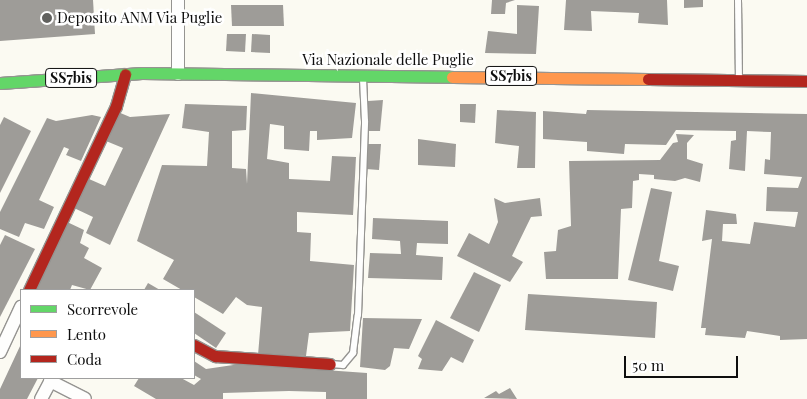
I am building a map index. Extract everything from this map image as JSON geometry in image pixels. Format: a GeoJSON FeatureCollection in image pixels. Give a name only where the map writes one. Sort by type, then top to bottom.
{"type":"FeatureCollection","features":[{"type":"Feature","properties":{"kind":"main road","name":"Via Nazionale delle Puglie"},"geometry":{"type":"LineString","coordinates":[[0,83],[125,74],[362,75],[807,82]]}},
{"type":"Feature","properties":{"kind":"main road"},"geometry":{"type":"LineString","coordinates":[[29,289],[116,106],[125,74]]}},
{"type":"Feature","properties":{"kind":"main road"},"geometry":{"type":"LineString","coordinates":[[195,346],[215,356],[330,364]]}},
{"type":"Feature","properties":{"kind":"street"},"geometry":{"type":"LineString","coordinates":[[178,0],[178,74]]}},
{"type":"Feature","properties":{"kind":"street"},"geometry":{"type":"LineString","coordinates":[[0,352],[20,309]]}},
{"type":"Feature","properties":{"kind":"street"},"geometry":{"type":"LineString","coordinates":[[42,399],[51,380],[85,399]]}},
{"type":"Feature","properties":{"kind":"lane"},"geometry":{"type":"LineString","coordinates":[[738,0],[739,80]]}},
{"type":"Feature","properties":{"kind":"lane"},"geometry":{"type":"LineString","coordinates":[[330,364],[343,365],[353,353],[358,315],[365,121],[362,75]]}},
{"type":"Feature","properties":{"kind":"building","name":"Deposito ANM Via Puglie"},"geometry":{"type":"Polygon","coordinates":[[[0,0],[93,0],[95,34],[0,41],[0,0]]]}},
{"type":"Feature","properties":{"kind":"building"},"geometry":{"type":"Polygon","coordinates":[[[492,0],[515,0],[506,3],[505,14],[491,14],[492,0]]]}},
{"type":"Feature","properties":{"kind":"building"},"geometry":{"type":"Polygon","coordinates":[[[566,0],[667,0],[668,25],[638,23],[639,13],[591,11],[592,31],[564,30],[566,0]]]}},
{"type":"Feature","properties":{"kind":"building"},"geometry":{"type":"Polygon","coordinates":[[[684,0],[703,0],[703,7],[684,8],[684,0]]]}},
{"type":"Feature","properties":{"kind":"building"},"geometry":{"type":"Polygon","coordinates":[[[231,5],[283,5],[284,26],[232,26],[231,5]]]}},
{"type":"Feature","properties":{"kind":"building"},"geometry":{"type":"Polygon","coordinates":[[[517,5],[539,6],[536,54],[485,53],[488,31],[517,34],[517,5]]]}},
{"type":"Feature","properties":{"kind":"building"},"geometry":{"type":"Polygon","coordinates":[[[227,34],[246,34],[245,52],[226,51],[227,34]]]}},
{"type":"Feature","properties":{"kind":"building"},"geometry":{"type":"Polygon","coordinates":[[[252,34],[270,35],[270,53],[251,52],[252,34]]]}},
{"type":"Feature","properties":{"kind":"building"},"geometry":{"type":"Polygon","coordinates":[[[251,93],[356,103],[352,138],[317,140],[317,131],[310,131],[309,151],[284,149],[284,126],[270,124],[267,159],[289,163],[289,179],[330,181],[332,156],[356,157],[353,215],[297,212],[297,232],[311,233],[310,261],[354,265],[350,331],[309,333],[306,356],[258,355],[262,307],[247,305],[236,297],[223,314],[195,298],[195,289],[180,289],[163,279],[174,260],[137,241],[162,165],[207,166],[209,132],[182,128],[185,104],[247,106],[246,130],[232,131],[232,168],[246,169],[247,184],[251,93]]]}},
{"type":"Feature","properties":{"kind":"building"},"geometry":{"type":"Polygon","coordinates":[[[383,100],[380,131],[368,131],[368,101],[383,100]]]}},
{"type":"Feature","properties":{"kind":"building"},"geometry":{"type":"Polygon","coordinates":[[[460,104],[476,104],[475,123],[460,122],[460,104]]]}},
{"type":"Feature","properties":{"kind":"building"},"geometry":{"type":"Polygon","coordinates":[[[497,110],[536,112],[535,168],[517,168],[519,146],[495,143],[497,110]]]}},
{"type":"Feature","properties":{"kind":"building"},"geometry":{"type":"Polygon","coordinates":[[[587,110],[807,114],[807,339],[780,340],[780,336],[747,331],[745,338],[705,335],[706,328],[701,328],[712,239],[702,241],[706,210],[736,214],[737,224],[723,224],[722,241],[750,244],[754,222],[795,227],[798,212],[766,211],[767,187],[798,188],[802,177],[764,174],[765,159],[770,160],[771,132],[747,131],[745,171],[729,169],[731,141],[736,140],[736,131],[676,130],[666,145],[625,144],[624,154],[587,151],[587,142],[543,139],[543,111],[586,114],[587,110]]]}},
{"type":"Feature","properties":{"kind":"building"},"geometry":{"type":"Polygon","coordinates":[[[118,112],[130,117],[170,114],[110,245],[86,233],[93,217],[74,208],[89,179],[105,186],[123,148],[106,141],[118,112]]]}},
{"type":"Feature","properties":{"kind":"building"},"geometry":{"type":"Polygon","coordinates":[[[92,115],[101,117],[81,161],[66,155],[69,149],[64,147],[39,200],[54,207],[44,229],[25,223],[19,237],[0,229],[0,212],[47,118],[56,121],[92,115]]]}},
{"type":"Feature","properties":{"kind":"building"},"geometry":{"type":"Polygon","coordinates":[[[4,117],[31,131],[0,193],[0,125],[4,117]]]}},
{"type":"Feature","properties":{"kind":"building"},"geometry":{"type":"Polygon","coordinates":[[[676,134],[694,135],[687,143],[687,159],[703,164],[700,182],[685,178],[675,181],[654,179],[654,175],[639,174],[639,180],[633,181],[632,208],[621,209],[618,279],[546,279],[544,252],[556,251],[558,230],[571,226],[569,161],[660,160],[673,143],[678,142],[676,134]]]}},
{"type":"Feature","properties":{"kind":"building"},"geometry":{"type":"Polygon","coordinates":[[[418,139],[456,144],[455,167],[418,165],[418,139]]]}},
{"type":"Feature","properties":{"kind":"building"},"geometry":{"type":"Polygon","coordinates":[[[367,144],[381,144],[379,170],[366,169],[367,144]]]}},
{"type":"Feature","properties":{"kind":"building"},"geometry":{"type":"Polygon","coordinates":[[[651,188],[672,192],[659,261],[679,266],[673,291],[628,280],[651,188]]]}},
{"type":"Feature","properties":{"kind":"building"},"geometry":{"type":"Polygon","coordinates":[[[494,198],[505,203],[540,198],[542,216],[531,217],[512,256],[523,262],[510,282],[457,256],[469,233],[489,244],[498,222],[494,198]]]}},
{"type":"Feature","properties":{"kind":"building"},"geometry":{"type":"Polygon","coordinates":[[[373,218],[448,221],[448,244],[417,243],[416,255],[443,257],[442,280],[368,278],[370,253],[401,254],[400,241],[372,239],[373,218]]]}},
{"type":"Feature","properties":{"kind":"building"},"geometry":{"type":"Polygon","coordinates":[[[65,221],[84,230],[80,243],[89,248],[84,258],[102,268],[91,289],[72,285],[70,289],[33,289],[65,221]]]}},
{"type":"Feature","properties":{"kind":"building"},"geometry":{"type":"Polygon","coordinates":[[[5,235],[35,249],[0,317],[0,245],[5,235]]]}},
{"type":"Feature","properties":{"kind":"building"},"geometry":{"type":"Polygon","coordinates":[[[474,272],[501,285],[479,332],[450,318],[474,272]]]}},
{"type":"Feature","properties":{"kind":"building"},"geometry":{"type":"Polygon","coordinates":[[[148,283],[158,289],[145,289],[148,283]]]}},
{"type":"Feature","properties":{"kind":"building"},"geometry":{"type":"Polygon","coordinates":[[[528,294],[657,302],[655,338],[525,330],[528,294]]]}},
{"type":"Feature","properties":{"kind":"building"},"geometry":{"type":"Polygon","coordinates":[[[195,313],[226,333],[216,348],[195,334],[195,313]]]}},
{"type":"Feature","properties":{"kind":"building"},"geometry":{"type":"Polygon","coordinates":[[[363,318],[422,319],[409,349],[394,348],[390,366],[385,370],[360,367],[363,318]]]}},
{"type":"Feature","properties":{"kind":"building"},"geometry":{"type":"Polygon","coordinates":[[[436,320],[474,340],[463,363],[451,357],[442,371],[418,369],[422,359],[418,356],[436,320]]]}},
{"type":"Feature","properties":{"kind":"building"},"geometry":{"type":"Polygon","coordinates":[[[20,346],[20,379],[37,379],[27,399],[0,399],[0,389],[20,346]]]}},
{"type":"Feature","properties":{"kind":"building"},"geometry":{"type":"Polygon","coordinates":[[[195,362],[206,369],[240,364],[367,373],[367,399],[326,399],[326,392],[289,391],[223,393],[223,399],[156,399],[134,386],[138,379],[183,379],[194,385],[201,379],[195,376],[195,362]]]}},
{"type":"Feature","properties":{"kind":"building"},"geometry":{"type":"Polygon","coordinates":[[[510,388],[517,399],[484,398],[496,391],[499,394],[510,388]]]}},
{"type":"Feature","properties":{"kind":"traffic: fast"},"geometry":{"type":"LineString","coordinates":[[0,83],[142,73],[452,77]]}},
{"type":"Feature","properties":{"kind":"traffic: slow"},"geometry":{"type":"LineString","coordinates":[[452,77],[648,79]]}},
{"type":"Feature","properties":{"kind":"traffic: jam"},"geometry":{"type":"LineString","coordinates":[[29,289],[116,106],[125,74]]}},
{"type":"Feature","properties":{"kind":"traffic: jam"},"geometry":{"type":"LineString","coordinates":[[648,79],[807,81]]}},
{"type":"Feature","properties":{"kind":"traffic: jam"},"geometry":{"type":"LineString","coordinates":[[195,346],[215,356],[330,364]]}},
{"type":"Feature","properties":{"kind":"place","name":"Deposito ANM Via Puglie"},"geometry":{"type":"Point","coordinates":[47,18]}}]}
